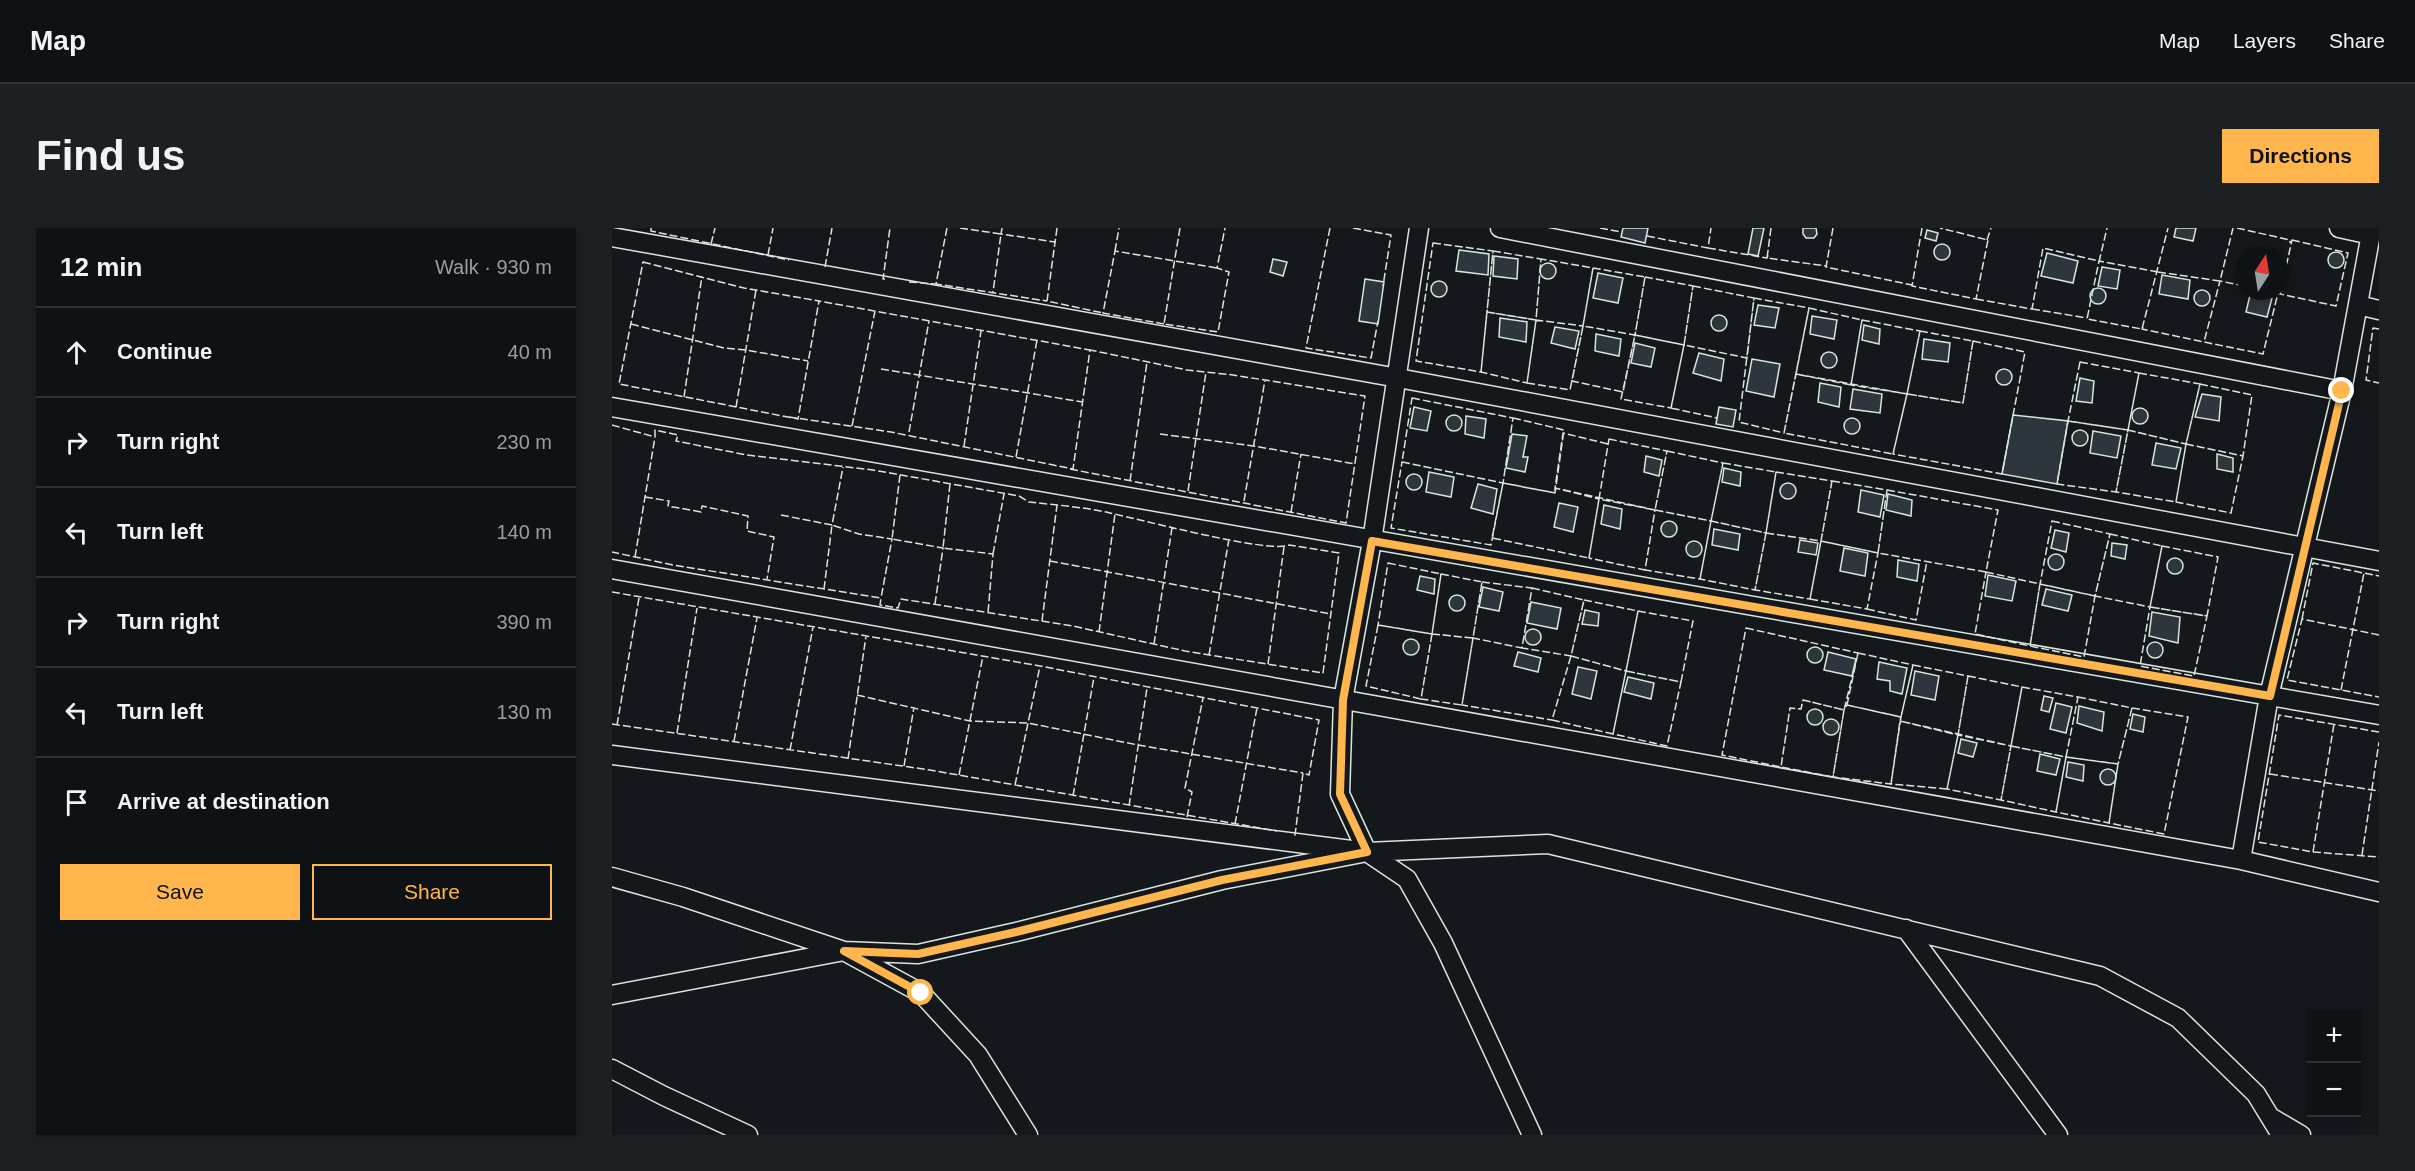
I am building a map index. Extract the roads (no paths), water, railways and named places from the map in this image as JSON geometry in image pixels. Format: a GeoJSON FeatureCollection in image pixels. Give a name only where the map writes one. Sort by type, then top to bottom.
{"type":"FeatureCollection","features":[{"type":"Feature","properties":{"kind":"street"},"geometry":{"type":"LineString","coordinates":[[1367,852],[1340,794],[1343,700],[1372,541],[1419,228]]}},
{"type":"Feature","properties":{"kind":"street"},"geometry":{"type":"LineString","coordinates":[[1500,228],[2342,391]]}},
{"type":"Feature","properties":{"kind":"street"},"geometry":{"type":"LineString","coordinates":[[2241,860],[2270,696],[2342,391],[2371,232],[2339,228]]}},
{"type":"Feature","properties":{"kind":"street"},"geometry":{"type":"LineString","coordinates":[[614,236],[1398,378],[2379,561]]}},
{"type":"Feature","properties":{"kind":"street"},"geometry":{"type":"LineString","coordinates":[[2358,305],[2379,310]]}},
{"type":"Feature","properties":{"kind":"street"},"geometry":{"type":"LineString","coordinates":[[612,407],[2379,715]]}},
{"type":"Feature","properties":{"kind":"street"},"geometry":{"type":"LineString","coordinates":[[612,569],[2241,860],[2379,892]]}},
{"type":"Feature","properties":{"kind":"street"},"geometry":{"type":"LineString","coordinates":[[612,754],[1367,852],[1407,879],[1443,943],[1532,1135]]}},
{"type":"Feature","properties":{"kind":"street"},"geometry":{"type":"LineString","coordinates":[[612,996],[844,951],[918,954],[1016,932],[1222,880],[1367,852],[1548,844],[2100,976],[2178,1018],[2256,1094],[2281,1135]]}},
{"type":"Feature","properties":{"kind":"street"},"geometry":{"type":"LineString","coordinates":[[612,877],[683,897],[844,951],[921,993],[978,1055],[1028,1135]]}},
{"type":"Feature","properties":{"kind":"street"},"geometry":{"type":"LineString","coordinates":[[1906,929],[2058,1135]]}},
{"type":"Feature","properties":{"kind":"street"},"geometry":{"type":"LineString","coordinates":[[612,1069],[748,1135]]}},
{"type":"Feature","properties":{"kind":"street"},"geometry":{"type":"LineString","coordinates":[[2270,1117],[2301,1135]]}}]}
